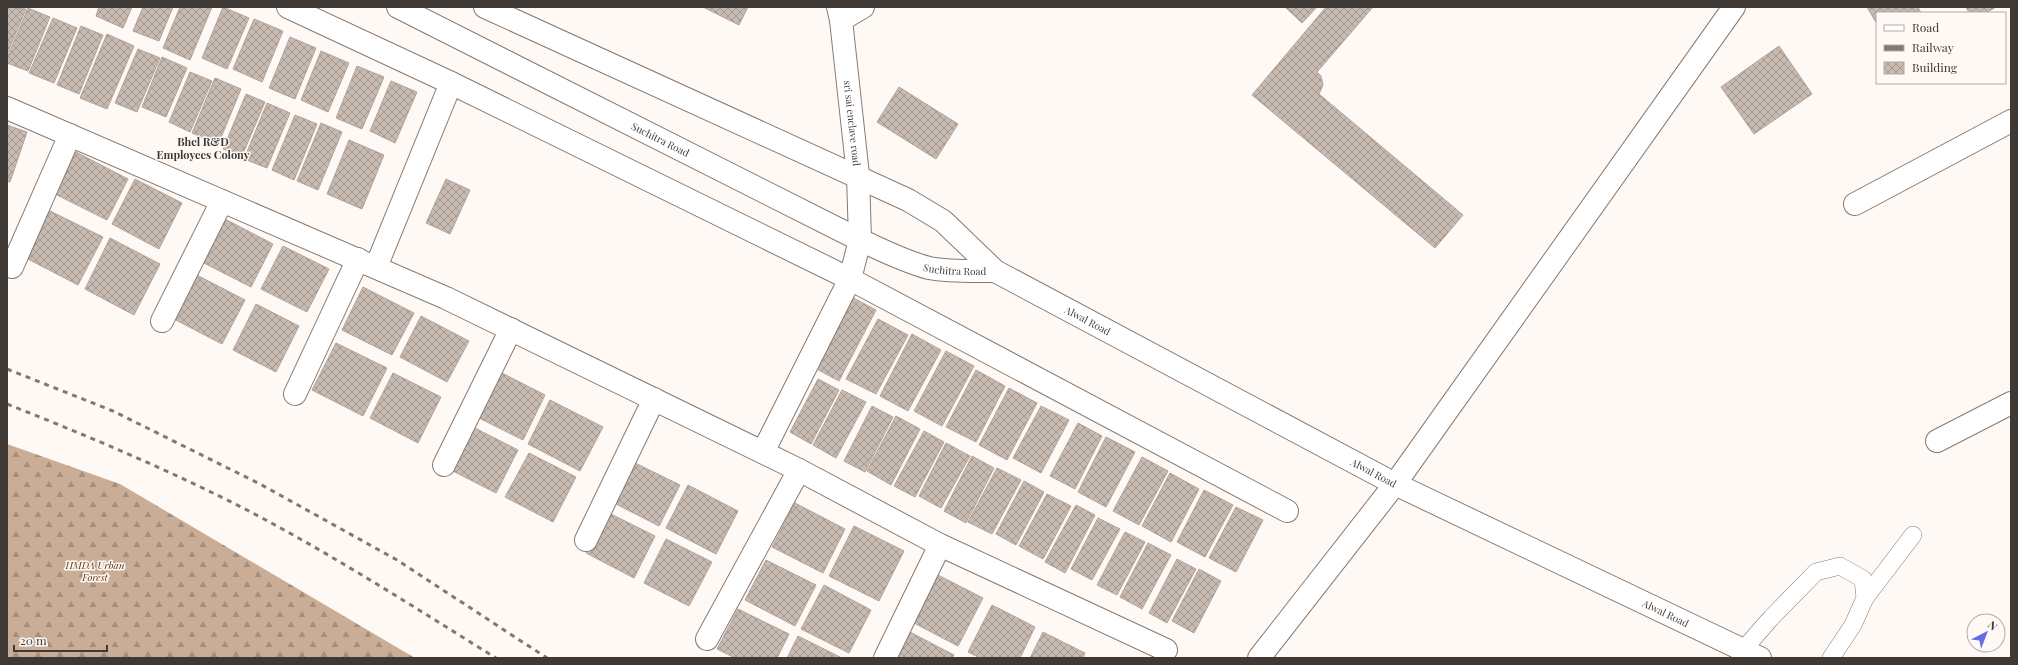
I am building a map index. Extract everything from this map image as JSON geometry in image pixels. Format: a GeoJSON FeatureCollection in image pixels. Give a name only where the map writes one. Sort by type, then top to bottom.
{"type":"FeatureCollection","features":[{"type":"Feature","properties":{"kind":"street"},"geometry":{"type":"LineString","coordinates":[[288,7],[451,83],[850,279],[1288,511]]}},
{"type":"Feature","properties":{"kind":"street","name":"Suchitra Road"},"geometry":{"type":"LineString","coordinates":[[398,7],[860,240],[901,259],[930,268],[995,271]]}},
{"type":"Feature","properties":{"kind":"street","name":"Suchitra Road"},"geometry":{"type":"LineString","coordinates":[[485,7],[908,200],[942,221],[995,271]]}},
{"type":"Feature","properties":{"kind":"street"},"geometry":{"type":"LineString","coordinates":[[839,14],[863,7]]}},
{"type":"Feature","properties":{"kind":"street"},"geometry":{"type":"LineString","coordinates":[[1259,658],[1395,484],[1734,7]]}},
{"type":"Feature","properties":{"kind":"street","name":"sri sai enclave road"},"geometry":{"type":"LineString","coordinates":[[763,452],[850,279],[860,240],[858,176],[839,14]]}},
{"type":"Feature","properties":{"kind":"street"},"geometry":{"type":"LineString","coordinates":[[295,394],[367,263],[451,83]]}},
{"type":"Feature","properties":{"kind":"street"},"geometry":{"type":"LineString","coordinates":[[7,108],[446,298],[763,452],[940,545],[1166,650]]}},
{"type":"Feature","properties":{"kind":"street"},"geometry":{"type":"LineString","coordinates":[[1855,204],[2011,121]]}},
{"type":"Feature","properties":{"kind":"street"},"geometry":{"type":"LineString","coordinates":[[12,267],[70,135]]}},
{"type":"Feature","properties":{"kind":"street"},"geometry":{"type":"LineString","coordinates":[[162,321],[222,201]]}},
{"type":"Feature","properties":{"kind":"street","name":"Alwal Road"},"geometry":{"type":"LineString","coordinates":[[995,271],[1395,484],[1752,654]]}},
{"type":"Feature","properties":{"kind":"street"},"geometry":{"type":"LineString","coordinates":[[444,465],[511,329]]}},
{"type":"Feature","properties":{"kind":"street"},"geometry":{"type":"LineString","coordinates":[[586,540],[654,399]]}},
{"type":"Feature","properties":{"kind":"street"},"geometry":{"type":"LineString","coordinates":[[1938,441],[2011,403]]}},
{"type":"Feature","properties":{"kind":"street"},"geometry":{"type":"LineString","coordinates":[[708,639],[799,470]]}},
{"type":"Feature","properties":{"kind":"street"},"geometry":{"type":"LineString","coordinates":[[885,658],[940,545]]}},
{"type":"Feature","properties":{"kind":"lane"},"geometry":{"type":"LineString","coordinates":[[1831,658],[1853,625],[1865,598],[1913,536]]}},
{"type":"Feature","properties":{"kind":"lane"},"geometry":{"type":"LineString","coordinates":[[1752,654],[1776,613],[1816,572],[1840,566],[1863,579],[1865,598]]}},
{"type":"Feature","properties":{"kind":"green space","name":"HMDA Urban Forest"},"geometry":{"type":"Polygon","coordinates":[[[7,444],[120,484],[415,658],[7,658],[7,444]]]}},
{"type":"Feature","properties":{"kind":"building"},"geometry":{"type":"Polygon","coordinates":[[[7,7],[26,9],[7,54],[7,7]]]}},
{"type":"Feature","properties":{"kind":"building"},"geometry":{"type":"Polygon","coordinates":[[[99,7],[132,7],[123,28],[96,16],[99,7]]]}},
{"type":"Feature","properties":{"kind":"building"},"geometry":{"type":"Polygon","coordinates":[[[143,7],[173,7],[159,41],[133,31],[143,7]]]}},
{"type":"Feature","properties":{"kind":"building"},"geometry":{"type":"Polygon","coordinates":[[[180,7],[212,7],[190,60],[163,48],[180,7]]]}},
{"type":"Feature","properties":{"kind":"building"},"geometry":{"type":"Polygon","coordinates":[[[223,7],[249,18],[227,69],[202,58],[223,7]]]}},
{"type":"Feature","properties":{"kind":"building"},"geometry":{"type":"Polygon","coordinates":[[[703,7],[748,7],[739,25],[703,7]]]}},
{"type":"Feature","properties":{"kind":"building"},"geometry":{"type":"Polygon","coordinates":[[[1285,7],[1317,7],[1302,23],[1285,7]]]}},
{"type":"Feature","properties":{"kind":"building"},"geometry":{"type":"Polygon","coordinates":[[[1326,7],[1373,7],[1317,72],[1321,76],[1323,85],[1319,94],[1463,215],[1435,248],[1252,95],[1326,7]]]}},
{"type":"Feature","properties":{"kind":"building"},"geometry":{"type":"Polygon","coordinates":[[[1867,7],[1918,7],[1920,12],[1876,12],[1876,22],[1867,7]]]}},
{"type":"Feature","properties":{"kind":"building"},"geometry":{"type":"Polygon","coordinates":[[[1966,7],[1996,7],[1988,12],[1968,12],[1966,7]]]}},
{"type":"Feature","properties":{"kind":"building"},"geometry":{"type":"Polygon","coordinates":[[[28,8],[50,17],[28,71],[7,63],[7,58],[28,8]]]}},
{"type":"Feature","properties":{"kind":"building"},"geometry":{"type":"Polygon","coordinates":[[[53,18],[77,28],[54,83],[29,73],[53,18]]]}},
{"type":"Feature","properties":{"kind":"building"},"geometry":{"type":"Polygon","coordinates":[[[254,19],[283,31],[262,82],[233,69],[254,19]]]}},
{"type":"Feature","properties":{"kind":"building"},"geometry":{"type":"Polygon","coordinates":[[[81,26],[103,35],[79,94],[57,85],[81,26]]]}},
{"type":"Feature","properties":{"kind":"building"},"geometry":{"type":"Polygon","coordinates":[[[107,34],[134,46],[107,109],[80,98],[107,34]]]}},
{"type":"Feature","properties":{"kind":"building"},"geometry":{"type":"Polygon","coordinates":[[[290,37],[316,48],[295,99],[269,88],[290,37]]]}},
{"type":"Feature","properties":{"kind":"building"},"geometry":{"type":"Polygon","coordinates":[[[1779,46],[1812,94],[1754,134],[1721,87],[1779,46]]]}},
{"type":"Feature","properties":{"kind":"building"},"geometry":{"type":"Polygon","coordinates":[[[138,49],[160,58],[137,112],[115,103],[138,49]]]}},
{"type":"Feature","properties":{"kind":"building"},"geometry":{"type":"Polygon","coordinates":[[[321,51],[349,63],[328,112],[301,100],[321,51]]]}},
{"type":"Feature","properties":{"kind":"building"},"geometry":{"type":"Polygon","coordinates":[[[162,57],[187,68],[166,117],[142,107],[162,57]]]}},
{"type":"Feature","properties":{"kind":"building"},"geometry":{"type":"Polygon","coordinates":[[[357,66],[384,77],[362,129],[336,118],[357,66]]]}},
{"type":"Feature","properties":{"kind":"building"},"geometry":{"type":"Polygon","coordinates":[[[190,72],[212,81],[190,132],[169,122],[190,72]]]}},
{"type":"Feature","properties":{"kind":"building"},"geometry":{"type":"Polygon","coordinates":[[[215,78],[241,89],[218,145],[192,133],[215,78]]]}},
{"type":"Feature","properties":{"kind":"building"},"geometry":{"type":"Polygon","coordinates":[[[391,81],[417,92],[395,143],[370,131],[391,81]]]}},
{"type":"Feature","properties":{"kind":"building"},"geometry":{"type":"Polygon","coordinates":[[[899,87],[958,124],[936,159],[877,122],[899,87]]]}},
{"type":"Feature","properties":{"kind":"building"},"geometry":{"type":"Polygon","coordinates":[[[246,94],[265,102],[242,156],[223,149],[246,94]]]}},
{"type":"Feature","properties":{"kind":"building"},"geometry":{"type":"Polygon","coordinates":[[[267,103],[290,113],[267,168],[244,159],[267,103]]]}},
{"type":"Feature","properties":{"kind":"building"},"geometry":{"type":"Polygon","coordinates":[[[295,115],[317,124],[294,180],[272,170],[295,115]]]}},
{"type":"Feature","properties":{"kind":"building"},"geometry":{"type":"Polygon","coordinates":[[[321,123],[342,132],[318,190],[297,181],[321,123]]]}},
{"type":"Feature","properties":{"kind":"building"},"geometry":{"type":"Polygon","coordinates":[[[7,125],[27,132],[10,182],[7,181],[7,125]]]}},
{"type":"Feature","properties":{"kind":"building"},"geometry":{"type":"Polygon","coordinates":[[[349,140],[384,155],[362,209],[327,194],[349,140]]]}},
{"type":"Feature","properties":{"kind":"building"},"geometry":{"type":"Polygon","coordinates":[[[76,152],[128,179],[107,220],[55,194],[76,152]]]}},
{"type":"Feature","properties":{"kind":"building"},"geometry":{"type":"Polygon","coordinates":[[[135,179],[182,203],[159,249],[112,224],[135,179]]]}},
{"type":"Feature","properties":{"kind":"building"},"geometry":{"type":"Polygon","coordinates":[[[446,179],[470,190],[450,234],[426,223],[446,179]]]}},
{"type":"Feature","properties":{"kind":"building"},"geometry":{"type":"Polygon","coordinates":[[[48,210],[103,237],[78,285],[24,257],[48,210]]]}},
{"type":"Feature","properties":{"kind":"building"},"geometry":{"type":"Polygon","coordinates":[[[223,218],[273,244],[251,287],[200,261],[223,218]]]}},
{"type":"Feature","properties":{"kind":"building"},"geometry":{"type":"Polygon","coordinates":[[[110,238],[160,264],[134,315],[85,289],[110,238]]]}},
{"type":"Feature","properties":{"kind":"building"},"geometry":{"type":"Polygon","coordinates":[[[283,246],[329,269],[307,312],[261,289],[283,246]]]}},
{"type":"Feature","properties":{"kind":"building"},"geometry":{"type":"Polygon","coordinates":[[[193,273],[245,300],[222,344],[170,317],[193,273]]]}},
{"type":"Feature","properties":{"kind":"building"},"geometry":{"type":"Polygon","coordinates":[[[363,287],[414,313],[392,355],[342,330],[363,287]]]}},
{"type":"Feature","properties":{"kind":"building"},"geometry":{"type":"Polygon","coordinates":[[[848,295],[876,310],[839,381],[811,366],[848,295]]]}},
{"type":"Feature","properties":{"kind":"building"},"geometry":{"type":"Polygon","coordinates":[[[256,304],[299,326],[276,372],[233,350],[256,304]]]}},
{"type":"Feature","properties":{"kind":"building"},"geometry":{"type":"Polygon","coordinates":[[[421,316],[469,341],[447,382],[400,357],[421,316]]]}},
{"type":"Feature","properties":{"kind":"building"},"geometry":{"type":"Polygon","coordinates":[[[878,319],[908,335],[876,394],[846,379],[878,319]]]}},
{"type":"Feature","properties":{"kind":"building"},"geometry":{"type":"Polygon","coordinates":[[[912,334],[941,350],[908,411],[880,396],[912,334]]]}},
{"type":"Feature","properties":{"kind":"building"},"geometry":{"type":"Polygon","coordinates":[[[336,343],[387,368],[363,416],[312,390],[336,343]]]}},
{"type":"Feature","properties":{"kind":"building"},"geometry":{"type":"Polygon","coordinates":[[[946,351],[974,366],[942,426],[914,411],[946,351]]]}},
{"type":"Feature","properties":{"kind":"building"},"geometry":{"type":"Polygon","coordinates":[[[976,370],[1005,386],[976,442],[946,427],[976,370]]]}},
{"type":"Feature","properties":{"kind":"building"},"geometry":{"type":"Polygon","coordinates":[[[500,372],[545,395],[523,440],[477,417],[500,372]]]}},
{"type":"Feature","properties":{"kind":"building"},"geometry":{"type":"Polygon","coordinates":[[[393,373],[441,397],[418,443],[370,418],[393,373]]]}},
{"type":"Feature","properties":{"kind":"building"},"geometry":{"type":"Polygon","coordinates":[[[818,379],[839,390],[811,444],[790,432],[818,379]]]}},
{"type":"Feature","properties":{"kind":"building"},"geometry":{"type":"Polygon","coordinates":[[[1009,388],[1037,403],[1007,460],[979,445],[1009,388]]]}},
{"type":"Feature","properties":{"kind":"building"},"geometry":{"type":"Polygon","coordinates":[[[842,390],[866,402],[836,458],[813,445],[842,390]]]}},
{"type":"Feature","properties":{"kind":"building"},"geometry":{"type":"Polygon","coordinates":[[[550,400],[603,427],[580,471],[528,444],[550,400]]]}},
{"type":"Feature","properties":{"kind":"building"},"geometry":{"type":"Polygon","coordinates":[[[872,406],[893,417],[865,472],[844,461],[872,406]]]}},
{"type":"Feature","properties":{"kind":"building"},"geometry":{"type":"Polygon","coordinates":[[[1041,406],[1069,420],[1041,473],[1013,458],[1041,406]]]}},
{"type":"Feature","properties":{"kind":"building"},"geometry":{"type":"Polygon","coordinates":[[[896,416],[920,429],[891,485],[867,471],[896,416]]]}},
{"type":"Feature","properties":{"kind":"building"},"geometry":{"type":"Polygon","coordinates":[[[1078,423],[1102,436],[1075,489],[1050,476],[1078,423]]]}},
{"type":"Feature","properties":{"kind":"building"},"geometry":{"type":"Polygon","coordinates":[[[471,426],[518,450],[496,493],[449,469],[471,426]]]}},
{"type":"Feature","properties":{"kind":"building"},"geometry":{"type":"Polygon","coordinates":[[[924,431],[944,442],[915,497],[894,486],[924,431]]]}},
{"type":"Feature","properties":{"kind":"building"},"geometry":{"type":"Polygon","coordinates":[[[1106,437],[1135,452],[1106,507],[1078,492],[1106,437]]]}},
{"type":"Feature","properties":{"kind":"building"},"geometry":{"type":"Polygon","coordinates":[[[946,443],[970,456],[941,508],[919,496],[946,443]]]}},
{"type":"Feature","properties":{"kind":"building"},"geometry":{"type":"Polygon","coordinates":[[[529,453],[576,477],[553,522],[505,497],[529,453]]]}},
{"type":"Feature","properties":{"kind":"building"},"geometry":{"type":"Polygon","coordinates":[[[972,456],[994,468],[966,523],[944,511],[972,456]]]}},
{"type":"Feature","properties":{"kind":"building"},"geometry":{"type":"Polygon","coordinates":[[[1142,457],[1168,471],[1139,525],[1113,511],[1142,457]]]}},
{"type":"Feature","properties":{"kind":"building"},"geometry":{"type":"Polygon","coordinates":[[[633,462],[680,485],[659,526],[612,502],[633,462]]]}},
{"type":"Feature","properties":{"kind":"building"},"geometry":{"type":"Polygon","coordinates":[[[997,468],[1021,480],[992,534],[968,522],[997,468]]]}},
{"type":"Feature","properties":{"kind":"building"},"geometry":{"type":"Polygon","coordinates":[[[1170,473],[1199,489],[1171,542],[1142,526],[1170,473]]]}},
{"type":"Feature","properties":{"kind":"building"},"geometry":{"type":"Polygon","coordinates":[[[1024,481],[1044,492],[1016,545],[996,534],[1024,481]]]}},
{"type":"Feature","properties":{"kind":"building"},"geometry":{"type":"Polygon","coordinates":[[[688,485],[738,511],[716,554],[666,528],[688,485]]]}},
{"type":"Feature","properties":{"kind":"building"},"geometry":{"type":"Polygon","coordinates":[[[1204,490],[1233,505],[1205,557],[1177,542],[1204,490]]]}},
{"type":"Feature","properties":{"kind":"building"},"geometry":{"type":"Polygon","coordinates":[[[1047,494],[1071,506],[1043,559],[1019,546],[1047,494]]]}},
{"type":"Feature","properties":{"kind":"building"},"geometry":{"type":"Polygon","coordinates":[[[795,503],[845,529],[823,573],[772,547],[795,503]]]}},
{"type":"Feature","properties":{"kind":"building"},"geometry":{"type":"Polygon","coordinates":[[[1076,505],[1095,515],[1065,573],[1045,562],[1076,505]]]}},
{"type":"Feature","properties":{"kind":"building"},"geometry":{"type":"Polygon","coordinates":[[[1236,507],[1263,520],[1236,572],[1209,558],[1236,507]]]}},
{"type":"Feature","properties":{"kind":"building"},"geometry":{"type":"Polygon","coordinates":[[[607,512],[655,536],[634,578],[586,553],[607,512]]]}},
{"type":"Feature","properties":{"kind":"building"},"geometry":{"type":"Polygon","coordinates":[[[1098,518],[1120,529],[1092,580],[1071,569],[1098,518]]]}},
{"type":"Feature","properties":{"kind":"building"},"geometry":{"type":"Polygon","coordinates":[[[854,526],[904,551],[879,601],[829,576],[854,526]]]}},
{"type":"Feature","properties":{"kind":"building"},"geometry":{"type":"Polygon","coordinates":[[[1125,532],[1145,542],[1117,595],[1097,585],[1125,532]]]}},
{"type":"Feature","properties":{"kind":"building"},"geometry":{"type":"Polygon","coordinates":[[[666,539],[712,562],[689,606],[644,583],[666,539]]]}},
{"type":"Feature","properties":{"kind":"building"},"geometry":{"type":"Polygon","coordinates":[[[1148,543],[1171,555],[1142,609],[1120,597],[1148,543]]]}},
{"type":"Feature","properties":{"kind":"building"},"geometry":{"type":"Polygon","coordinates":[[[1177,559],[1196,569],[1167,623],[1149,613],[1177,559]]]}},
{"type":"Feature","properties":{"kind":"building"},"geometry":{"type":"Polygon","coordinates":[[[766,560],[816,585],[795,626],[745,600],[766,560]]]}},
{"type":"Feature","properties":{"kind":"building"},"geometry":{"type":"Polygon","coordinates":[[[1199,569],[1221,581],[1194,633],[1172,621],[1199,569]]]}},
{"type":"Feature","properties":{"kind":"building"},"geometry":{"type":"Polygon","coordinates":[[[936,574],[983,598],[958,646],[912,622],[936,574]]]}},
{"type":"Feature","properties":{"kind":"building"},"geometry":{"type":"Polygon","coordinates":[[[824,585],[871,610],[849,653],[801,629],[824,585]]]}},
{"type":"Feature","properties":{"kind":"building"},"geometry":{"type":"Polygon","coordinates":[[[992,605],[1035,627],[1020,658],[980,658],[968,652],[992,605]]]}},
{"type":"Feature","properties":{"kind":"building"},"geometry":{"type":"Polygon","coordinates":[[[738,609],[789,634],[777,658],[735,658],[717,649],[738,609]]]}},
{"type":"Feature","properties":{"kind":"building"},"geometry":{"type":"Polygon","coordinates":[[[908,631],[954,655],[952,658],[894,658],[908,631]]]}},
{"type":"Feature","properties":{"kind":"building"},"geometry":{"type":"Polygon","coordinates":[[[1043,632],[1085,653],[1083,658],[1030,658],[1043,632]]]}},
{"type":"Feature","properties":{"kind":"building"},"geometry":{"type":"Polygon","coordinates":[[[798,636],[842,658],[787,658],[798,636]]]}},
{"type":"Feature","properties":{"kind":"railway"},"geometry":{"type":"LineString","coordinates":[[7,369],[113,411],[260,484],[397,560],[547,658]]}},
{"type":"Feature","properties":{"kind":"railway"},"geometry":{"type":"LineString","coordinates":[[7,404],[128,454],[247,510],[342,563],[496,658]]}},
{"type":"Feature","properties":{"kind":"district","name":"Bhel R&D Employees Colony"},"geometry":{"type":"Point","coordinates":[203,148]}}]}
